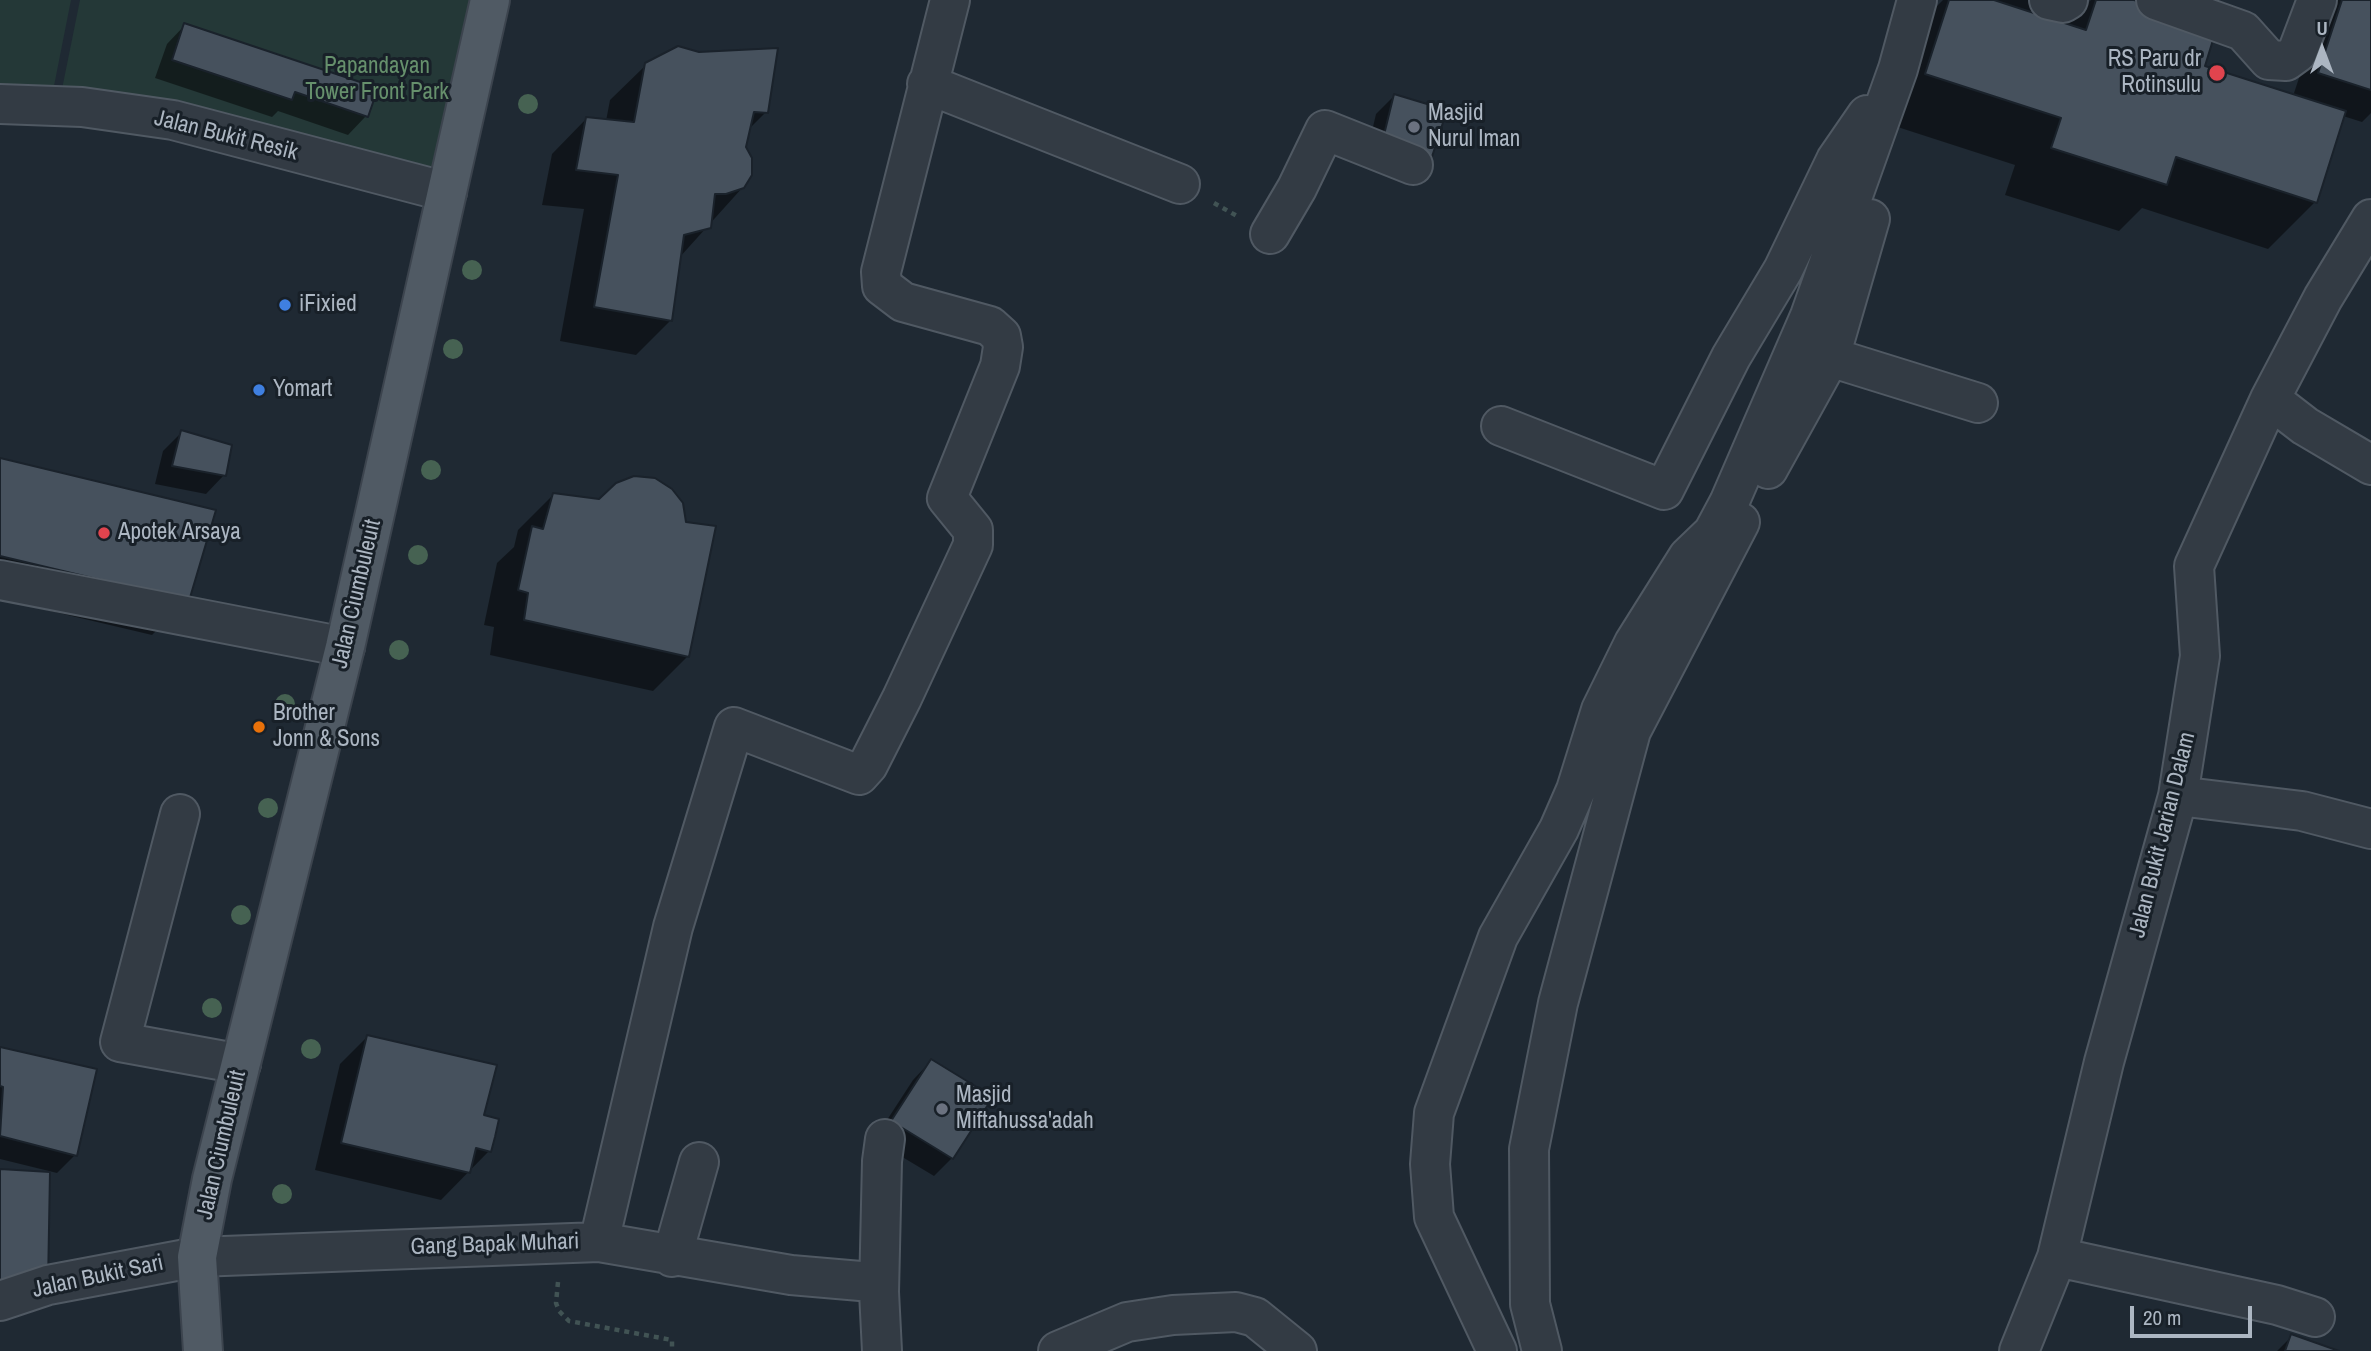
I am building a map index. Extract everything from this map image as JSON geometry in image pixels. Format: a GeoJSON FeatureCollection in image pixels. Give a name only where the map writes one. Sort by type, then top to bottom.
{"type":"FeatureCollection","features":[{"type":"Feature","properties":{"kind":"main road","name":"Jalan Ciumbuleuit"},"geometry":{"type":"LineString","coordinates":[[203,1351],[197,1256],[212,1180],[345,647],[489,0]]}},
{"type":"Feature","properties":{"kind":"street"},"geometry":{"type":"LineString","coordinates":[[599,1242],[673,927],[734,727],[859,775],[868,765],[902,698],[973,545],[973,530],[947,498],[1000,366],[1003,347],[1001,336],[990,326],[903,302],[882,286],[881,272],[950,0]]}},
{"type":"Feature","properties":{"kind":"street"},"geometry":{"type":"LineString","coordinates":[[1497,1351],[1434,1217],[1430,1164],[1434,1113],[1498,937],[1559,829],[1576,790],[1601,710],[1634,643],[1688,557],[1713,533],[1729,503],[1810,316],[1898,69],[1917,0]]}},
{"type":"Feature","properties":{"kind":"street"},"geometry":{"type":"LineString","coordinates":[[1542,1351],[1530,1304],[1529,1149],[1558,1003],[1631,731],[1830,357],[1913,74],[1939,0]]}},
{"type":"Feature","properties":{"kind":"street"},"geometry":{"type":"LineString","coordinates":[[2049,0],[2063,3],[2068,0]]}},
{"type":"Feature","properties":{"kind":"street"},"geometry":{"type":"LineString","coordinates":[[2156,0],[2243,31],[2269,60],[2286,61],[2297,53],[2317,0]]}},
{"type":"Feature","properties":{"kind":"street"},"geometry":{"type":"LineString","coordinates":[[1501,426],[1664,490],[1731,357],[1783,270],[1836,160],[1898,69]]}},
{"type":"Feature","properties":{"kind":"street"},"geometry":{"type":"LineString","coordinates":[[927,84],[1180,184]]}},
{"type":"Feature","properties":{"kind":"street","name":"Jalan Bukit Resik"},"geometry":{"type":"LineString","coordinates":[[0,104],[82,107],[173,120],[447,192]]}},
{"type":"Feature","properties":{"kind":"street"},"geometry":{"type":"LineString","coordinates":[[1269,234],[1297,188],[1325,130],[1413,165]]}},
{"type":"Feature","properties":{"kind":"street","name":"Jalan Bukit Jarian Dalam"},"geometry":{"type":"LineString","coordinates":[[2019,1351],[2057,1256],[2104,1062],[2178,796],[2200,656],[2194,566],[2270,399],[2323,298],[2371,219]]}},
{"type":"Feature","properties":{"kind":"street"},"geometry":{"type":"LineString","coordinates":[[1830,357],[1978,403]]}},
{"type":"Feature","properties":{"kind":"street"},"geometry":{"type":"LineString","coordinates":[[2270,399],[2305,426],[2371,465]]}},
{"type":"Feature","properties":{"kind":"street"},"geometry":{"type":"LineString","coordinates":[[0,580],[345,647]]}},
{"type":"Feature","properties":{"kind":"street"},"geometry":{"type":"LineString","coordinates":[[2178,796],[2302,811],[2371,829]]}},
{"type":"Feature","properties":{"kind":"street"},"geometry":{"type":"LineString","coordinates":[[180,814],[120,1042],[241,1064]]}},
{"type":"Feature","properties":{"kind":"street"},"geometry":{"type":"LineString","coordinates":[[882,1351],[879,1292],[882,1160],[885,1139]]}},
{"type":"Feature","properties":{"kind":"street"},"geometry":{"type":"LineString","coordinates":[[672,1256],[699,1162]]}},
{"type":"Feature","properties":{"kind":"street","name":"Gang Bapak Muhari"},"geometry":{"type":"LineString","coordinates":[[197,1256],[599,1242],[791,1275],[860,1279],[872,1282],[879,1292]]}},
{"type":"Feature","properties":{"kind":"street","name":"Jalan Bukit Sari"},"geometry":{"type":"LineString","coordinates":[[0,1301],[48,1285],[197,1256]]}},
{"type":"Feature","properties":{"kind":"street"},"geometry":{"type":"LineString","coordinates":[[2057,1256],[2277,1305],[2315,1317]]}},
{"type":"Feature","properties":{"kind":"street"},"geometry":{"type":"LineString","coordinates":[[1058,1351],[1127,1322],[1173,1315],[1236,1312],[1255,1317],[1297,1351]]}},
{"type":"Feature","properties":{"kind":"path"},"geometry":{"type":"LineString","coordinates":[[1180,184],[1269,234]]}},
{"type":"Feature","properties":{"kind":"path"},"geometry":{"type":"LineString","coordinates":[[560,1242],[556,1303],[564,1317],[569,1321],[672,1340],[672,1351]]}},
{"type":"Feature","properties":{"kind":"green space"},"geometry":{"type":"Polygon","coordinates":[[[0,0],[71,0],[54,86],[0,91],[0,0]]]}},
{"type":"Feature","properties":{"kind":"green space","name":"Papandayan Tower Front Park"},"geometry":{"type":"Polygon","coordinates":[[[80,0],[474,0],[439,174],[61,94],[80,0]]]}},
{"type":"Feature","properties":{"kind":"building"},"geometry":{"type":"Polygon","coordinates":[[[1949,0],[1994,0],[2086,30],[2096,0],[2134,0],[2217,27],[2205,66],[2346,111],[2317,203],[2176,157],[2167,185],[2051,148],[2061,118],[1925,74],[1949,0]]]}},
{"type":"Feature","properties":{"kind":"building"},"geometry":{"type":"Polygon","coordinates":[[[2342,0],[2371,0],[2371,90],[2318,73],[2342,0]]]}},
{"type":"Feature","properties":{"kind":"building"},"geometry":{"type":"Polygon","coordinates":[[[184,23],[378,88],[368,117],[295,92],[292,100],[172,60],[184,23]]]}},
{"type":"Feature","properties":{"kind":"building"},"geometry":{"type":"Polygon","coordinates":[[[678,46],[699,52],[778,48],[768,113],[754,112],[746,147],[752,158],[752,175],[744,188],[726,194],[715,194],[711,228],[684,235],[672,321],[594,307],[618,175],[576,170],[586,117],[634,122],[645,63],[678,46]]]}},
{"type":"Feature","properties":{"kind":"building","name":"Masjid Nurul Iman"},"geometry":{"type":"Polygon","coordinates":[[[1394,94],[1447,110],[1430,163],[1382,143],[1394,94]]]}},
{"type":"Feature","properties":{"kind":"building"},"geometry":{"type":"Polygon","coordinates":[[[181,430],[232,445],[226,476],[172,466],[181,430]]]}},
{"type":"Feature","properties":{"kind":"building","name":"Apotek Arsaya"},"geometry":{"type":"Polygon","coordinates":[[[0,458],[216,510],[189,601],[0,556],[0,458]]]}},
{"type":"Feature","properties":{"kind":"building"},"geometry":{"type":"Polygon","coordinates":[[[634,476],[655,478],[672,489],[683,503],[686,522],[716,526],[689,657],[524,620],[528,593],[518,590],[532,526],[543,529],[553,493],[599,499],[616,483],[634,476]]]}},
{"type":"Feature","properties":{"kind":"building"},"geometry":{"type":"Polygon","coordinates":[[[367,1035],[497,1065],[484,1115],[499,1119],[495,1137],[491,1152],[476,1148],[470,1173],[341,1143],[367,1035]]]}},
{"type":"Feature","properties":{"kind":"building"},"geometry":{"type":"Polygon","coordinates":[[[0,1047],[97,1069],[77,1156],[0,1136],[3,1087],[0,1086],[0,1047]]]}},
{"type":"Feature","properties":{"kind":"building","name":"Masjid Miftahussa'adah"},"geometry":{"type":"Polygon","coordinates":[[[931,1059],[993,1097],[953,1159],[891,1121],[931,1059]]]}},
{"type":"Feature","properties":{"kind":"building"},"geometry":{"type":"Polygon","coordinates":[[[0,1169],[50,1172],[48,1285],[0,1301],[0,1169]]]}},
{"type":"Feature","properties":{"kind":"building"},"geometry":{"type":"Polygon","coordinates":[[[2291,1334],[2339,1351],[2285,1351],[2291,1334]]]}},
{"type":"Feature","properties":{"kind":"place","name":"RS Paru dr Rotinsulu"},"geometry":{"type":"Point","coordinates":[2217,73]}},
{"type":"Feature","properties":{"kind":"place","name":"Masjid Nurul Iman"},"geometry":{"type":"Point","coordinates":[1414,127]}},
{"type":"Feature","properties":{"kind":"place","name":"iFixied"},"geometry":{"type":"Point","coordinates":[285,305]}},
{"type":"Feature","properties":{"kind":"place","name":"Yomart"},"geometry":{"type":"Point","coordinates":[259,390]}},
{"type":"Feature","properties":{"kind":"place","name":"Apotek Arsaya"},"geometry":{"type":"Point","coordinates":[104,533]}},
{"type":"Feature","properties":{"kind":"place","name":"Brother Jonn & Sons"},"geometry":{"type":"Point","coordinates":[259,727]}},
{"type":"Feature","properties":{"kind":"place","name":"Masjid Miftahussa'adah"},"geometry":{"type":"Point","coordinates":[942,1109]}}]}
